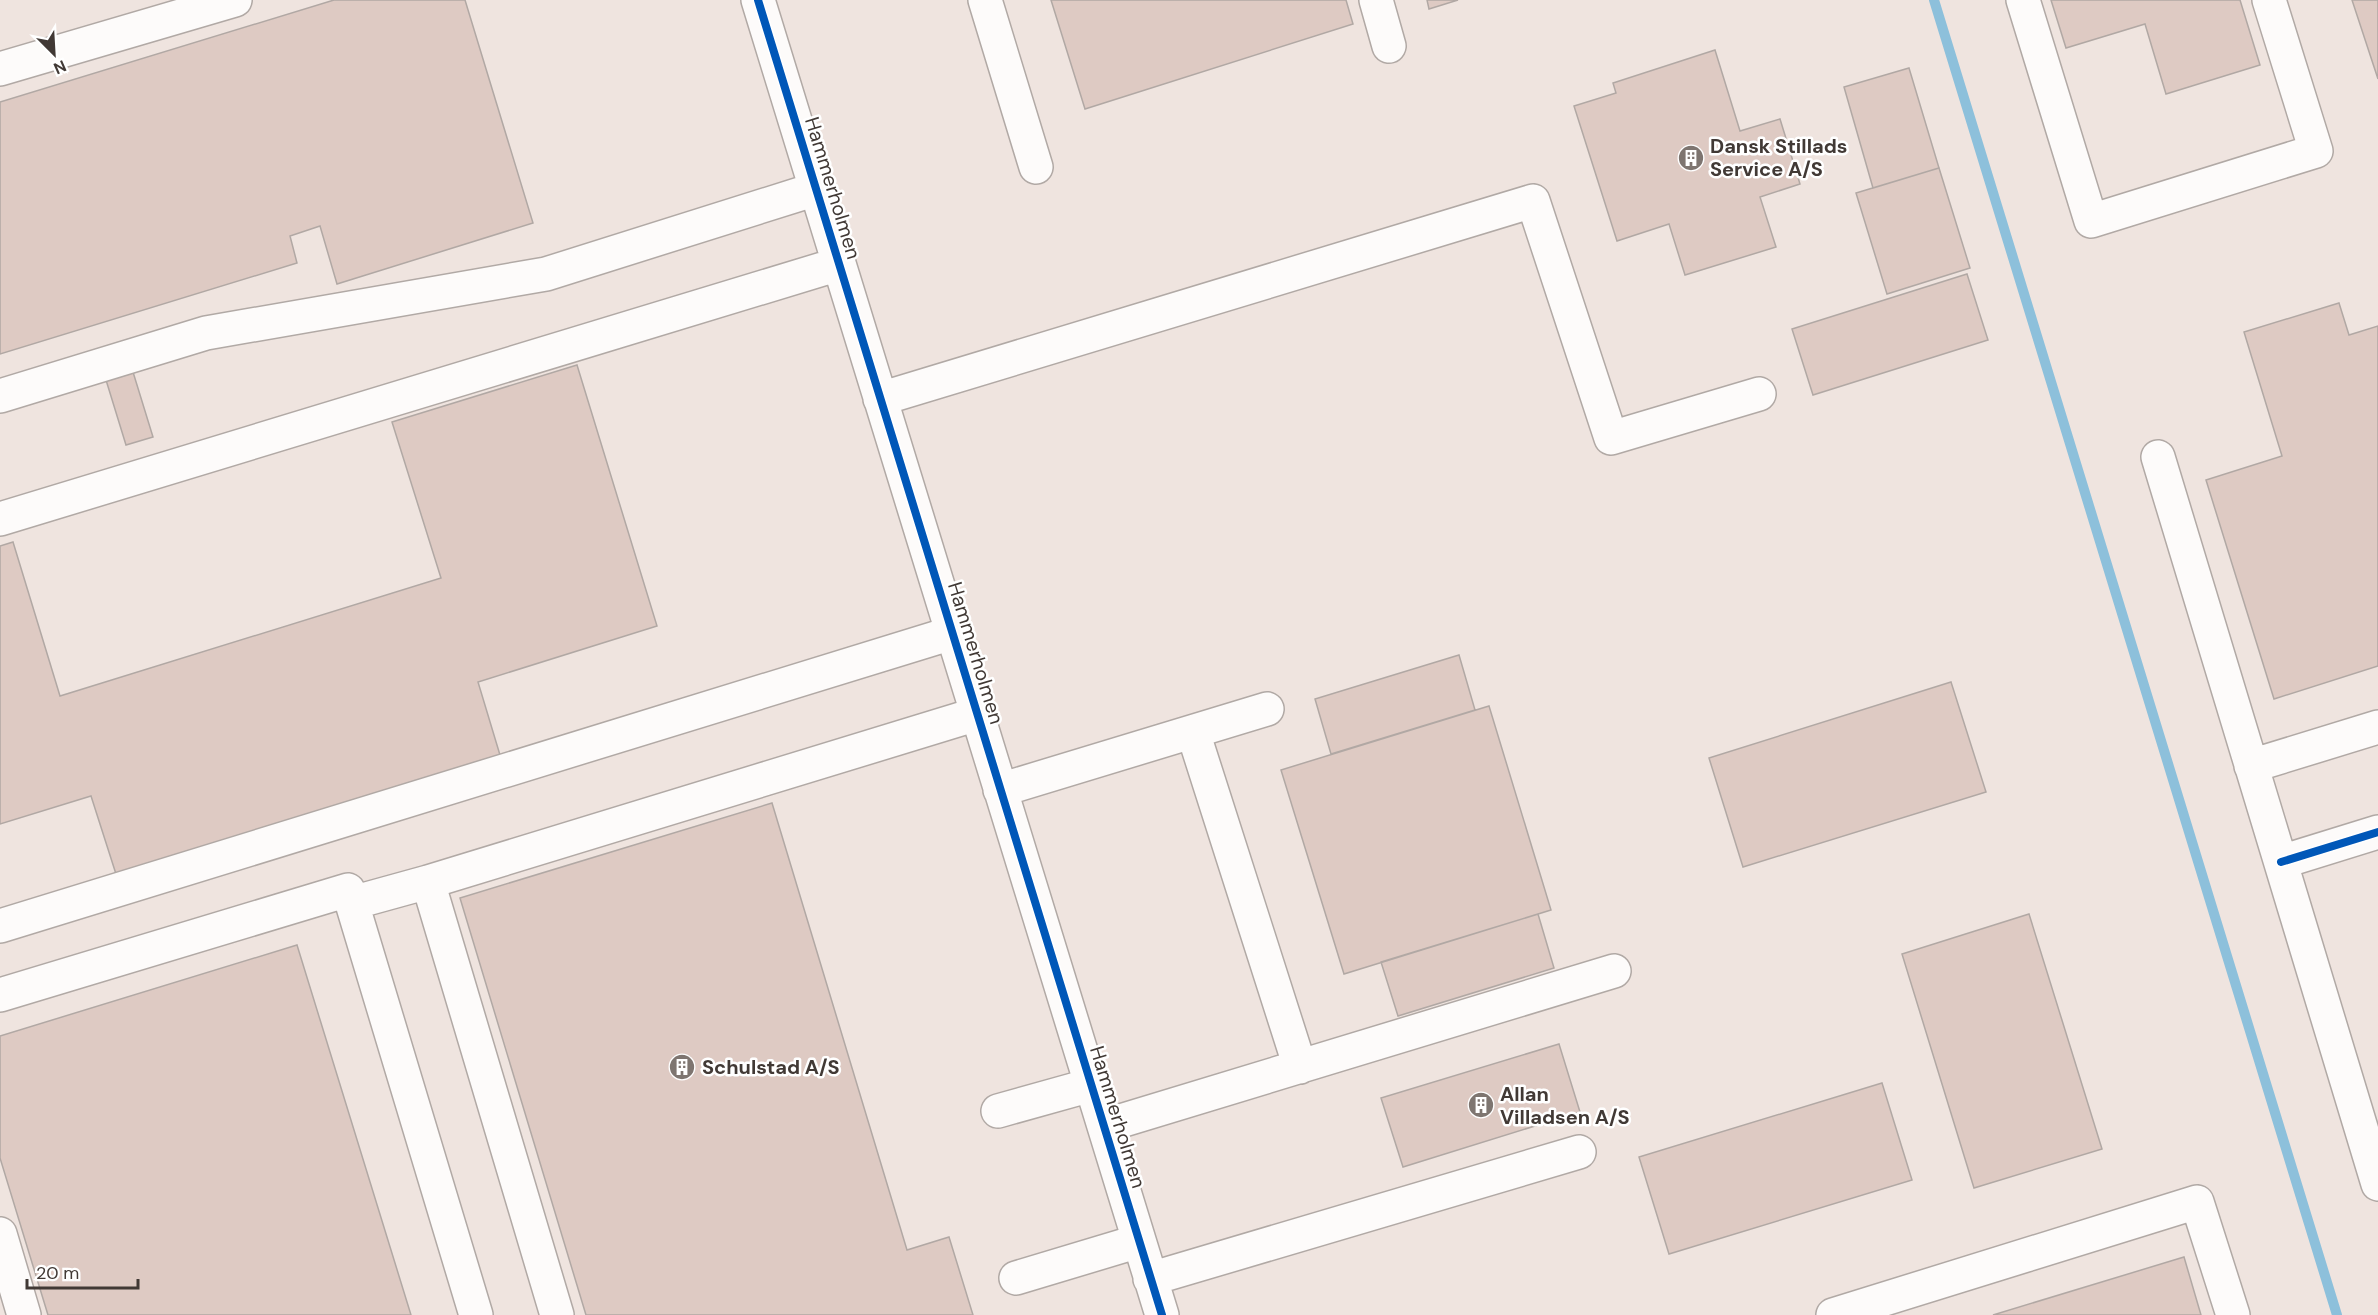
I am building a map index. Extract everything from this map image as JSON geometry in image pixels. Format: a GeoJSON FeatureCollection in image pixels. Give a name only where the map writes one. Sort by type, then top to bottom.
{"type":"FeatureCollection","features":[{"type":"Feature","properties":{"kind":"street"},"geometry":{"type":"LineString","coordinates":[[0,69],[235,0]]}},
{"type":"Feature","properties":{"kind":"street","name":"Hammerholmen"},"geometry":{"type":"LineString","coordinates":[[758,0],[1162,1315]]}},
{"type":"Feature","properties":{"kind":"street"},"geometry":{"type":"LineString","coordinates":[[985,0],[1036,168]]}},
{"type":"Feature","properties":{"kind":"street"},"geometry":{"type":"LineString","coordinates":[[1376,0],[1389,46]]}},
{"type":"Feature","properties":{"kind":"street"},"geometry":{"type":"LineString","coordinates":[[2023,0],[2091,221],[2316,151],[2269,0]]}},
{"type":"Feature","properties":{"kind":"street"},"geometry":{"type":"LineString","coordinates":[[0,396],[206,333],[546,274],[816,189]]}},
{"type":"Feature","properties":{"kind":"street"},"geometry":{"type":"LineString","coordinates":[[880,399],[1533,201],[1611,438],[1759,394]]}},
{"type":"Feature","properties":{"kind":"street"},"geometry":{"type":"LineString","coordinates":[[0,519],[839,264]]}},
{"type":"Feature","properties":{"kind":"street"},"geometry":{"type":"LineString","coordinates":[[2158,457],[2378,1184]]}},
{"type":"Feature","properties":{"kind":"street"},"geometry":{"type":"LineString","coordinates":[[0,926],[952,633]]}},
{"type":"Feature","properties":{"kind":"street"},"geometry":{"type":"LineString","coordinates":[[1000,790],[1266,709]]}},
{"type":"Feature","properties":{"kind":"street"},"geometry":{"type":"LineString","coordinates":[[352,903],[428,882],[977,714]]}},
{"type":"Feature","properties":{"kind":"street"},"geometry":{"type":"LineString","coordinates":[[2251,766],[2378,727]]}},
{"type":"Feature","properties":{"kind":"street"},"geometry":{"type":"LineString","coordinates":[[1193,732],[1300,1067]]}},
{"type":"Feature","properties":{"kind":"street"},"geometry":{"type":"LineString","coordinates":[[2281,862],[2378,832]]}},
{"type":"Feature","properties":{"kind":"street"},"geometry":{"type":"LineString","coordinates":[[428,882],[557,1315]]}},
{"type":"Feature","properties":{"kind":"street"},"geometry":{"type":"LineString","coordinates":[[0,995],[348,890],[476,1315]]}},
{"type":"Feature","properties":{"kind":"street"},"geometry":{"type":"LineString","coordinates":[[1104,1126],[1614,971]]}},
{"type":"Feature","properties":{"kind":"street"},"geometry":{"type":"LineString","coordinates":[[998,1111],[1091,1085]]}},
{"type":"Feature","properties":{"kind":"street"},"geometry":{"type":"LineString","coordinates":[[1150,1279],[1578,1152]]}},
{"type":"Feature","properties":{"kind":"street"},"geometry":{"type":"LineString","coordinates":[[1833,1315],[2197,1202],[2233,1315]]}},
{"type":"Feature","properties":{"kind":"street"},"geometry":{"type":"LineString","coordinates":[[0,1234],[24,1315]]}},
{"type":"Feature","properties":{"kind":"street"},"geometry":{"type":"LineString","coordinates":[[1016,1278],[1139,1241]]}},
{"type":"Feature","properties":{"kind":"building"},"geometry":{"type":"Polygon","coordinates":[[[334,0],[465,0],[533,223],[337,284],[320,226],[290,236],[297,263],[0,354],[0,102],[334,0]]]}},
{"type":"Feature","properties":{"kind":"building"},"geometry":{"type":"Polygon","coordinates":[[[1051,0],[1346,0],[1353,24],[1085,109],[1051,0]]]}},
{"type":"Feature","properties":{"kind":"building"},"geometry":{"type":"Polygon","coordinates":[[[1427,0],[1458,0],[1429,9],[1427,0]]]}},
{"type":"Feature","properties":{"kind":"building"},"geometry":{"type":"Polygon","coordinates":[[[2051,0],[2240,0],[2260,65],[2166,94],[2145,24],[2066,48],[2051,0]]]}},
{"type":"Feature","properties":{"kind":"building"},"geometry":{"type":"Polygon","coordinates":[[[2352,0],[2378,0],[2378,79],[2352,0]]]}},
{"type":"Feature","properties":{"kind":"building","name":"Dansk Stillads Service A/S"},"geometry":{"type":"Polygon","coordinates":[[[1715,50],[1740,131],[1780,119],[1800,184],[1760,197],[1776,247],[1685,275],[1669,224],[1617,241],[1574,106],[1616,93],[1613,83],[1715,50]]]}},
{"type":"Feature","properties":{"kind":"building"},"geometry":{"type":"Polygon","coordinates":[[[1909,68],[1939,168],[1873,188],[1844,87],[1909,68]]]}},
{"type":"Feature","properties":{"kind":"building"},"geometry":{"type":"Polygon","coordinates":[[[1939,168],[1970,268],[1887,294],[1856,193],[1939,168]]]}},
{"type":"Feature","properties":{"kind":"building"},"geometry":{"type":"Polygon","coordinates":[[[1967,274],[1988,340],[1813,395],[1792,329],[1967,274]]]}},
{"type":"Feature","properties":{"kind":"building"},"geometry":{"type":"Polygon","coordinates":[[[2339,303],[2349,335],[2378,326],[2378,666],[2274,699],[2206,480],[2282,456],[2244,332],[2339,303]]]}},
{"type":"Feature","properties":{"kind":"building"},"geometry":{"type":"Polygon","coordinates":[[[577,365],[657,626],[478,682],[500,755],[116,874],[91,796],[0,824],[0,546],[13,542],[60,696],[441,578],[392,422],[577,365]]]}},
{"type":"Feature","properties":{"kind":"building"},"geometry":{"type":"Polygon","coordinates":[[[133,372],[153,437],[126,445],[106,380],[133,372]]]}},
{"type":"Feature","properties":{"kind":"building"},"geometry":{"type":"Polygon","coordinates":[[[1459,655],[1475,710],[1331,754],[1315,699],[1459,655]]]}},
{"type":"Feature","properties":{"kind":"building"},"geometry":{"type":"Polygon","coordinates":[[[1951,682],[1986,792],[1743,867],[1709,758],[1951,682]]]}},
{"type":"Feature","properties":{"kind":"building"},"geometry":{"type":"Polygon","coordinates":[[[1489,706],[1551,910],[1344,974],[1281,770],[1489,706]]]}},
{"type":"Feature","properties":{"kind":"building","name":"Schulstad A/S"},"geometry":{"type":"Polygon","coordinates":[[[772,803],[907,1250],[949,1237],[973,1315],[586,1315],[460,898],[772,803]]]}},
{"type":"Feature","properties":{"kind":"building"},"geometry":{"type":"Polygon","coordinates":[[[1538,914],[1554,968],[1398,1016],[1381,962],[1538,914]]]}},
{"type":"Feature","properties":{"kind":"building"},"geometry":{"type":"Polygon","coordinates":[[[2029,914],[2102,1149],[1974,1188],[1902,954],[2029,914]]]}},
{"type":"Feature","properties":{"kind":"building"},"geometry":{"type":"Polygon","coordinates":[[[297,945],[411,1315],[48,1315],[0,1158],[0,1036],[297,945]]]}},
{"type":"Feature","properties":{"kind":"building","name":"Allan Villadsen A/S"},"geometry":{"type":"Polygon","coordinates":[[[1559,1044],[1580,1112],[1403,1167],[1381,1098],[1559,1044]]]}},
{"type":"Feature","properties":{"kind":"building"},"geometry":{"type":"Polygon","coordinates":[[[1882,1083],[1912,1180],[1669,1254],[1639,1157],[1882,1083]]]}},
{"type":"Feature","properties":{"kind":"building"},"geometry":{"type":"Polygon","coordinates":[[[2184,1257],[2201,1315],[1993,1315],[2184,1257]]]}},
{"type":"Feature","properties":{"kind":"waterway"},"geometry":{"type":"LineString","coordinates":[[1934,0],[2337,1315]]}},
{"type":"Feature","properties":{"kind":"cycle path"},"geometry":{"type":"LineString","coordinates":[[758,0],[1162,1315]]}},
{"type":"Feature","properties":{"kind":"cycle path"},"geometry":{"type":"LineString","coordinates":[[2281,862],[2378,832]]}},
{"type":"Feature","properties":{"kind":"place","name":"Dansk Stillads Service A/S"},"geometry":{"type":"Point","coordinates":[1691,158]}},
{"type":"Feature","properties":{"kind":"place","name":"Schulstad A/S"},"geometry":{"type":"Point","coordinates":[682,1067]}},
{"type":"Feature","properties":{"kind":"place","name":"Allan Villadsen A/S"},"geometry":{"type":"Point","coordinates":[1481,1105]}}]}
